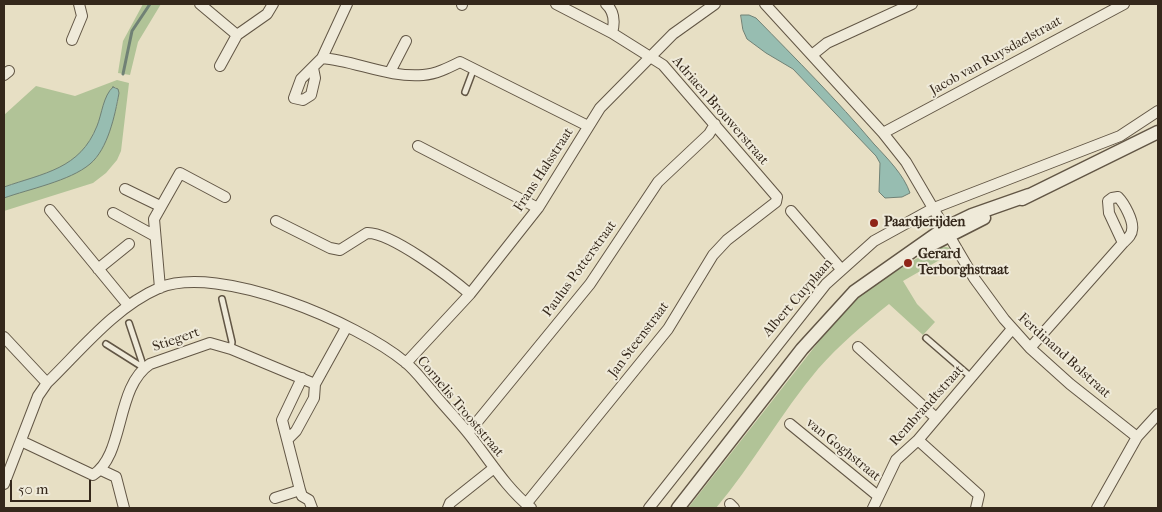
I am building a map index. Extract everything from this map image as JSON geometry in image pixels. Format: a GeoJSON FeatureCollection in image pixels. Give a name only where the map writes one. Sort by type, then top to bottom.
{"type":"FeatureCollection","features":[{"type":"Feature","properties":{"kind":"street"},"geometry":{"type":"LineString","coordinates":[[72,40],[82,16],[79,4]]}},
{"type":"Feature","properties":{"kind":"street"},"geometry":{"type":"LineString","coordinates":[[200,4],[237,35]]}},
{"type":"Feature","properties":{"kind":"street"},"geometry":{"type":"LineString","coordinates":[[220,66],[237,35],[268,14],[273,4]]}},
{"type":"Feature","properties":{"kind":"street"},"geometry":{"type":"LineString","coordinates":[[313,68],[322,58],[347,4]]}},
{"type":"Feature","properties":{"kind":"street","name":"Adriaen Brouwerstraat"},"geometry":{"type":"LineString","coordinates":[[556,4],[569,7],[663,65],[777,197]]}},
{"type":"Feature","properties":{"kind":"street"},"geometry":{"type":"LineString","coordinates":[[606,4],[610,8],[615,21],[612,33]]}},
{"type":"Feature","properties":{"kind":"street","name":"Frans Halsstraat"},"geometry":{"type":"LineString","coordinates":[[406,363],[470,294],[538,208],[600,108],[672,34],[715,4]]}},
{"type":"Feature","properties":{"kind":"street"},"geometry":{"type":"LineString","coordinates":[[765,4],[883,133],[906,162],[948,232]]}},
{"type":"Feature","properties":{"kind":"street"},"geometry":{"type":"LineString","coordinates":[[812,55],[827,43],[912,4]]}},
{"type":"Feature","properties":{"kind":"street","name":"Jacob van Ruysdaelstraat"},"geometry":{"type":"LineString","coordinates":[[883,133],[1106,7],[1124,4]]}},
{"type":"Feature","properties":{"kind":"street"},"geometry":{"type":"LineString","coordinates":[[390,72],[406,41]]}},
{"type":"Feature","properties":{"kind":"street"},"geometry":{"type":"LineString","coordinates":[[322,58],[390,72],[424,75],[441,71],[460,62],[588,126]]}},
{"type":"Feature","properties":{"kind":"street","name":"Albert Cuyplaan"},"geometry":{"type":"LineString","coordinates":[[649,508],[826,284],[874,241],[934,208],[1120,136],[1158,111]]}},
{"type":"Feature","properties":{"kind":"street","name":"Paulus Potterstraat"},"geometry":{"type":"LineString","coordinates":[[468,433],[590,284],[658,182],[709,134],[715,124]]}},
{"type":"Feature","properties":{"kind":"street"},"geometry":{"type":"LineString","coordinates":[[678,508],[802,350],[838,308],[862,284],[895,262],[948,232],[972,215],[1029,195],[1158,132]]}},
{"type":"Feature","properties":{"kind":"street"},"geometry":{"type":"LineString","coordinates":[[418,146],[538,208]]}},
{"type":"Feature","properties":{"kind":"street"},"geometry":{"type":"LineString","coordinates":[[160,288],[154,219],[180,173],[225,196]]}},
{"type":"Feature","properties":{"kind":"street"},"geometry":{"type":"LineString","coordinates":[[125,189],[160,206]]}},
{"type":"Feature","properties":{"kind":"street","name":"Jan Steenstraat"},"geometry":{"type":"LineString","coordinates":[[528,506],[668,329],[713,256],[727,240],[776,202],[777,197]]}},
{"type":"Feature","properties":{"kind":"street"},"geometry":{"type":"LineString","coordinates":[[50,210],[128,305]]}},
{"type":"Feature","properties":{"kind":"street"},"geometry":{"type":"LineString","coordinates":[[791,211],[841,269]]}},
{"type":"Feature","properties":{"kind":"street"},"geometry":{"type":"LineString","coordinates":[[113,214],[155,236]]}},
{"type":"Feature","properties":{"kind":"street"},"geometry":{"type":"LineString","coordinates":[[276,221],[330,248],[340,250],[367,233],[382,236],[443,271],[470,294]]}},
{"type":"Feature","properties":{"kind":"street","name":"Ferdinand Bolstraat"},"geometry":{"type":"LineString","coordinates":[[948,232],[974,278],[1012,329],[1070,384],[1137,437]]}},
{"type":"Feature","properties":{"kind":"street"},"geometry":{"type":"LineString","coordinates":[[1030,348],[1123,243]]}},
{"type":"Feature","properties":{"kind":"street"},"geometry":{"type":"LineString","coordinates":[[98,269],[129,244]]}},
{"type":"Feature","properties":{"kind":"street","name":"Cornelis Trooststraat"},"geometry":{"type":"LineString","coordinates":[[4,484],[38,396],[47,383],[128,305],[160,288],[198,282],[276,297],[364,335],[406,363],[468,433],[494,468],[528,506]]}},
{"type":"Feature","properties":{"kind":"street"},"geometry":{"type":"LineString","coordinates":[[288,439],[296,430],[314,398],[316,384],[346,328]]}},
{"type":"Feature","properties":{"kind":"street","name":"Rembrandtstraat"},"geometry":{"type":"LineString","coordinates":[[873,508],[896,460],[918,440],[1012,329]]}},
{"type":"Feature","properties":{"kind":"street"},"geometry":{"type":"LineString","coordinates":[[4,337],[47,383]]}},
{"type":"Feature","properties":{"kind":"street","name":"Stiegert"},"geometry":{"type":"LineString","coordinates":[[101,470],[117,434],[123,405],[144,368],[210,343],[231,349],[316,384]]}},
{"type":"Feature","properties":{"kind":"street"},"geometry":{"type":"LineString","coordinates":[[858,347],[936,418]]}},
{"type":"Feature","properties":{"kind":"street"},"geometry":{"type":"LineString","coordinates":[[302,378],[282,420],[302,496],[309,500],[312,508]]}},
{"type":"Feature","properties":{"kind":"street"},"geometry":{"type":"LineString","coordinates":[[1097,508],[1137,437],[1158,414]]}},
{"type":"Feature","properties":{"kind":"street","name":"van Goghstraat"},"geometry":{"type":"LineString","coordinates":[[790,424],[878,496]]}},
{"type":"Feature","properties":{"kind":"street"},"geometry":{"type":"LineString","coordinates":[[918,440],[979,495],[976,508]]}},
{"type":"Feature","properties":{"kind":"street"},"geometry":{"type":"LineString","coordinates":[[21,441],[93,475],[101,470],[116,477],[124,508]]}},
{"type":"Feature","properties":{"kind":"street"},"geometry":{"type":"LineString","coordinates":[[448,508],[450,503],[494,468]]}},
{"type":"Feature","properties":{"kind":"street"},"geometry":{"type":"LineString","coordinates":[[275,498],[300,490]]}},
{"type":"Feature","properties":{"kind":"lane"},"geometry":{"type":"LineString","coordinates":[[465,92],[475,68]]}},
{"type":"Feature","properties":{"kind":"lane"},"geometry":{"type":"LineString","coordinates":[[222,299],[232,342],[231,349]]}},
{"type":"Feature","properties":{"kind":"lane"},"geometry":{"type":"LineString","coordinates":[[129,323],[144,368]]}},
{"type":"Feature","properties":{"kind":"lane"},"geometry":{"type":"LineString","coordinates":[[926,338],[971,378]]}},
{"type":"Feature","properties":{"kind":"lane"},"geometry":{"type":"LineString","coordinates":[[106,344],[144,368]]}},
{"type":"Feature","properties":{"kind":"green space"},"geometry":{"type":"Polygon","coordinates":[[[143,4],[161,4],[138,42],[130,75],[118,73],[123,41],[143,4]]]}},
{"type":"Feature","properties":{"kind":"green space"},"geometry":{"type":"Polygon","coordinates":[[[117,80],[129,83],[121,151],[117,160],[106,173],[93,183],[4,211],[4,198],[82,169],[96,157],[109,130],[118,101],[116,87],[111,89],[94,133],[87,147],[80,155],[71,162],[49,173],[4,187],[4,115],[36,86],[75,96],[117,80]]]}},
{"type":"Feature","properties":{"kind":"green space"},"geometry":{"type":"Polygon","coordinates":[[[941,246],[951,248],[950,254],[903,281],[917,304],[935,322],[923,335],[889,304],[852,335],[818,369],[716,508],[688,508],[838,317],[854,300],[895,269],[912,263],[912,261],[941,246]]]}},
{"type":"Feature","properties":{"kind":"water"},"geometry":{"type":"Polygon","coordinates":[[[741,15],[749,15],[756,18],[816,80],[895,167],[910,193],[902,197],[885,198],[879,192],[880,163],[876,156],[793,69],[747,39],[743,30],[741,15]]]}},
{"type":"Feature","properties":{"kind":"water"},"geometry":{"type":"Polygon","coordinates":[[[113,87],[118,89],[119,93],[113,121],[102,150],[96,158],[82,170],[61,180],[4,198],[4,187],[47,173],[71,161],[81,152],[97,126],[105,100],[113,87]]]}},
{"type":"Feature","properties":{"kind":"waterway"},"geometry":{"type":"LineString","coordinates":[[123,74],[132,31],[150,4]]}},
{"type":"Feature","properties":{"kind":"place","name":"Paardjerijden"},"geometry":{"type":"Point","coordinates":[874,223]}},
{"type":"Feature","properties":{"kind":"place","name":"Gerard Terborghstraat"},"geometry":{"type":"Point","coordinates":[908,263]}}]}
